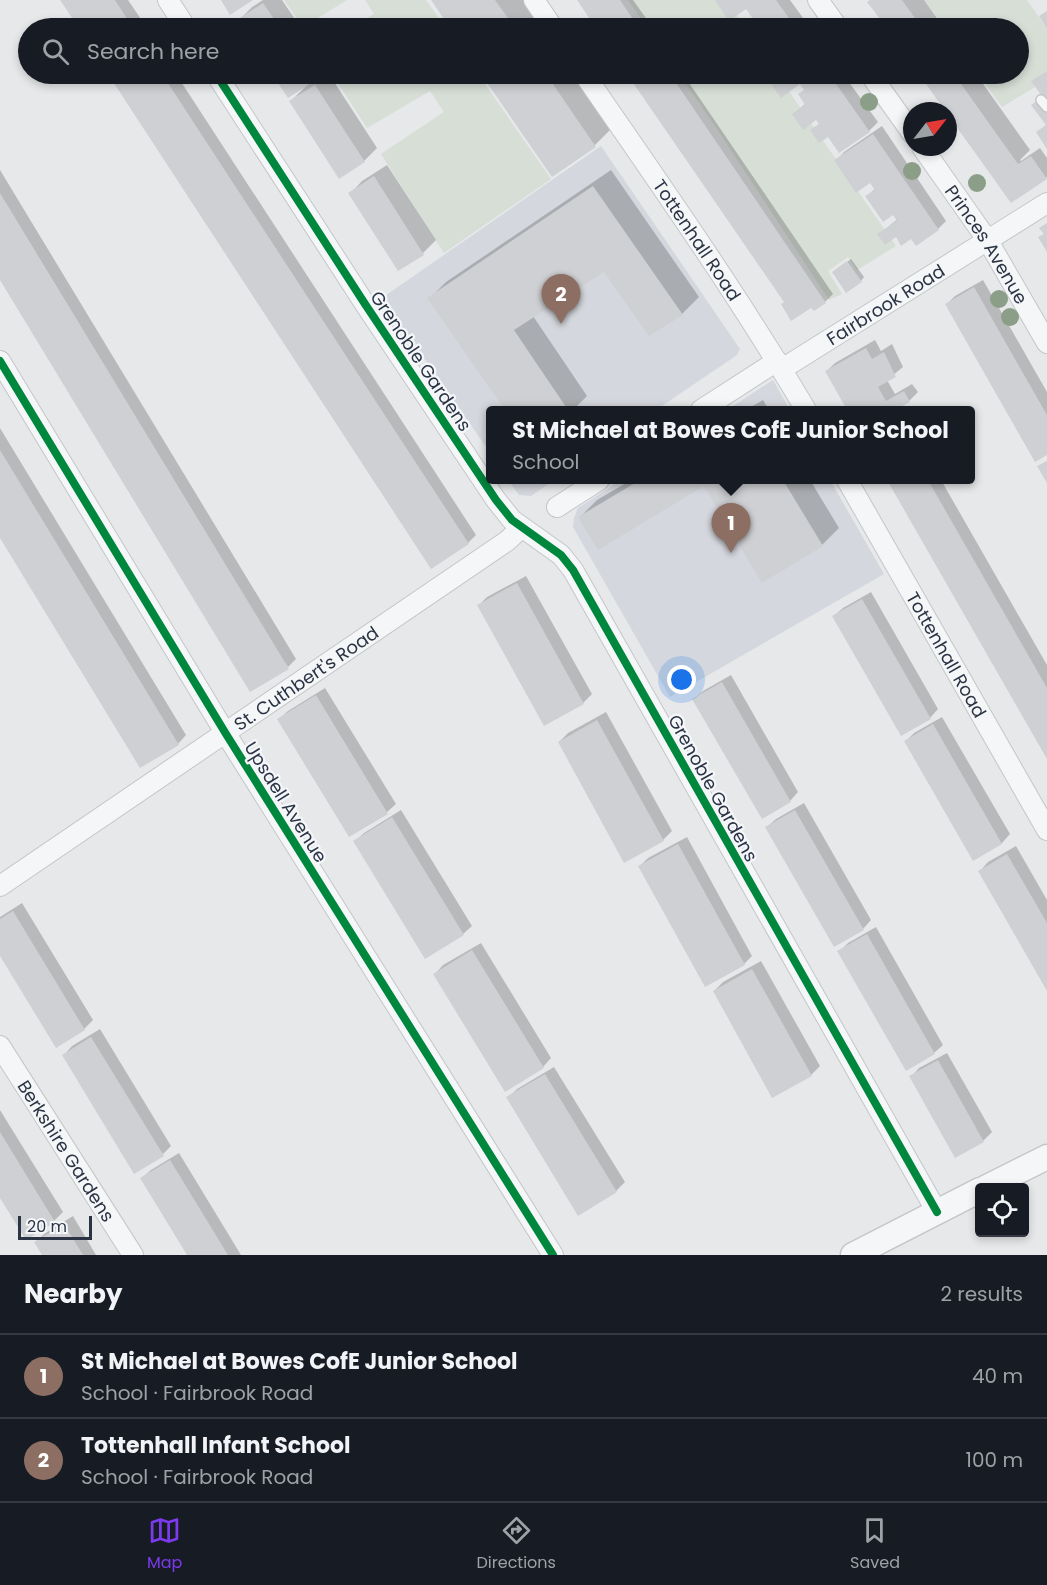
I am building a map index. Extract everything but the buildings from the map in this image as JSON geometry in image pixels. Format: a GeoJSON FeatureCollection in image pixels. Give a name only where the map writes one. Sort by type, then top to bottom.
{"type":"FeatureCollection","features":[{"type":"Feature","properties":{"kind":"street"},"geometry":{"type":"LineString","coordinates":[[168,0],[180,18]]}},
{"type":"Feature","properties":{"kind":"street"},"geometry":{"type":"LineString","coordinates":[[534,0],[546,18]]}},
{"type":"Feature","properties":{"kind":"street"},"geometry":{"type":"LineString","coordinates":[[818,0],[831,18]]}},
{"type":"Feature","properties":{"kind":"street","name":"Grenoble Gardens"},"geometry":{"type":"LineString","coordinates":[[222,84],[365,304],[504,511],[520,528],[561,555],[573,570],[937,1212]]}},
{"type":"Feature","properties":{"kind":"street","name":"Tottenhall Road"},"geometry":{"type":"LineString","coordinates":[[591,84],[684,219],[803,406]]}},
{"type":"Feature","properties":{"kind":"street"},"geometry":{"type":"LineString","coordinates":[[877,84],[903,120]]}},
{"type":"Feature","properties":{"kind":"street","name":"Princes Avenue"},"geometry":{"type":"LineString","coordinates":[[928,156],[988,241],[1047,343]]}},
{"type":"Feature","properties":{"kind":"street","name":"Fairbrook Road"},"geometry":{"type":"LineString","coordinates":[[709,406],[988,241],[1047,203]]}},
{"type":"Feature","properties":{"kind":"street","name":"Upsdell Avenue"},"geometry":{"type":"LineString","coordinates":[[0,361],[226,734],[553,1255]]}},
{"type":"Feature","properties":{"kind":"street"},"geometry":{"type":"LineString","coordinates":[[557,507],[593,484]]}},
{"type":"Feature","properties":{"kind":"street","name":"Tottenhall Road"},"geometry":{"type":"LineString","coordinates":[[849,484],[1047,830]]}},
{"type":"Feature","properties":{"kind":"street","name":"St. Cuthbert's Road"},"geometry":{"type":"LineString","coordinates":[[0,886],[507,541],[520,528]]}},
{"type":"Feature","properties":{"kind":"street","name":"Berkshire Gardens"},"geometry":{"type":"LineString","coordinates":[[0,1046],[133,1255]]}},
{"type":"Feature","properties":{"kind":"street"},"geometry":{"type":"LineString","coordinates":[[995,1183],[1047,1157]]}},
{"type":"Feature","properties":{"kind":"street"},"geometry":{"type":"LineString","coordinates":[[853,1255],[975,1193]]}},
{"type":"Feature","properties":{"kind":"shaded area"},"geometry":{"type":"Polygon","coordinates":[[[284,0],[347,0],[318,18],[297,18],[284,0]]]}},
{"type":"Feature","properties":{"kind":"shaded area"},"geometry":{"type":"Polygon","coordinates":[[[365,0],[426,0],[439,18],[367,18],[374,14],[365,0]]]}},
{"type":"Feature","properties":{"kind":"shaded area"},"geometry":{"type":"Polygon","coordinates":[[[628,0],[726,0],[739,18],[640,18],[628,0]]]}},
{"type":"Feature","properties":{"kind":"shaded area"},"geometry":{"type":"Polygon","coordinates":[[[924,0],[1027,0],[1047,29],[1047,71],[1032,81],[1035,87],[1002,107],[985,84],[1029,84],[1029,18],[938,18],[924,0]]]}},
{"type":"Feature","properties":{"kind":"shaded area"},"geometry":{"type":"Polygon","coordinates":[[[338,84],[485,84],[551,179],[444,253],[381,154],[444,112],[430,91],[367,128],[338,84]]]}},
{"type":"Feature","properties":{"kind":"shaded area"},"geometry":{"type":"Polygon","coordinates":[[[686,84],[784,84],[896,246],[857,270],[848,257],[828,271],[842,294],[829,300],[686,84]]]}},
{"type":"Feature","properties":{"kind":"shaded area"},"geometry":{"type":"Polygon","coordinates":[[[601,146],[740,349],[737,355],[662,406],[486,406],[486,447],[382,298],[601,146]]]}},
{"type":"Feature","properties":{"kind":"shaded area"},"geometry":{"type":"Polygon","coordinates":[[[773,380],[788,406],[733,406],[773,380]]]}},
{"type":"Feature","properties":{"kind":"shaded area"},"geometry":{"type":"Polygon","coordinates":[[[511,484],[548,484],[531,496],[519,495],[511,484]]]}},
{"type":"Feature","properties":{"kind":"shaded area"},"geometry":{"type":"Polygon","coordinates":[[[615,484],[832,484],[884,574],[670,697],[573,527],[578,508],[615,484]]]}},
{"type":"Feature","properties":{"kind":"cycle path"},"geometry":{"type":"LineString","coordinates":[[222,84],[496,500],[512,520],[561,555],[573,570],[937,1212]]}},
{"type":"Feature","properties":{"kind":"cycle path"},"geometry":{"type":"LineString","coordinates":[[0,361],[226,734],[553,1255]]}},
{"type":"Feature","properties":{"kind":"place","name":"Tottenhall Infant School"},"geometry":{"type":"Point","coordinates":[561,324]}},
{"type":"Feature","properties":{"kind":"place","name":"St Michael at Bowes CofE Junior School"},"geometry":{"type":"Point","coordinates":[731,553]}}]}
